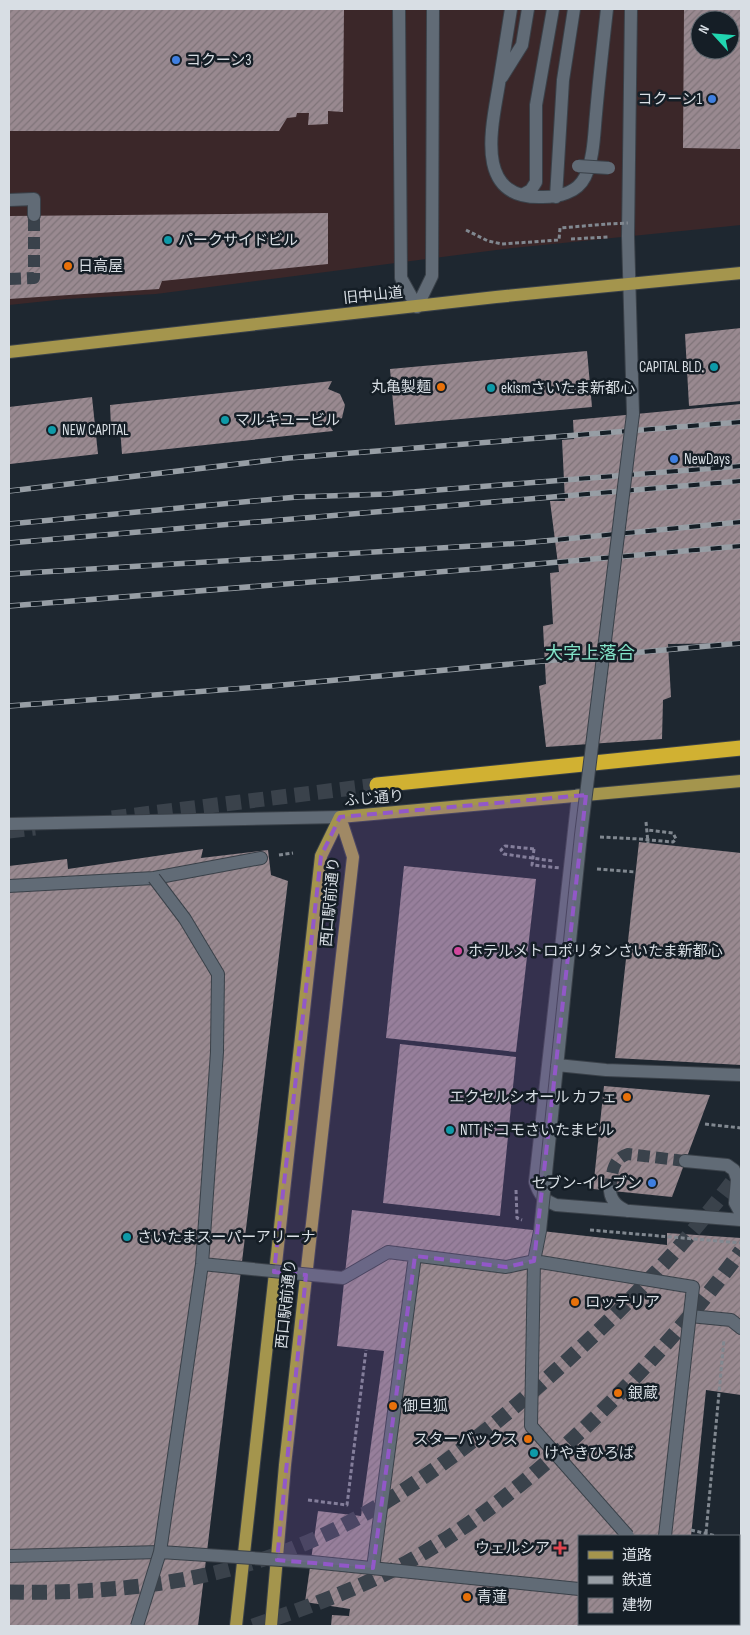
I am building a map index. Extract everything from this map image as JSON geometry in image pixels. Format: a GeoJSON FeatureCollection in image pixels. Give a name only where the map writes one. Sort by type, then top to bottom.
{"type":"FeatureCollection","features":[{"type":"Feature","properties":{"kind":"highway"},"geometry":{"type":"LineString","coordinates":[[377,785],[741,748]]}},
{"type":"Feature","properties":{"kind":"main road","name":"旧中山道"},"geometry":{"type":"LineString","coordinates":[[9,352],[741,273]]}},
{"type":"Feature","properties":{"kind":"main road","name":"ふじ通り"},"geometry":{"type":"LineString","coordinates":[[340,817],[741,781]]}},
{"type":"Feature","properties":{"kind":"main road","name":"西口駅前通り"},"geometry":{"type":"LineString","coordinates":[[236,1626],[321,856],[340,817]]}},
{"type":"Feature","properties":{"kind":"main road","name":"西口駅前通り"},"geometry":{"type":"LineString","coordinates":[[271,1626],[286,1456],[353,857],[340,817]]}},
{"type":"Feature","properties":{"kind":"street"},"geometry":{"type":"LineString","coordinates":[[399,9],[401,278],[418,307]]}},
{"type":"Feature","properties":{"kind":"street"},"geometry":{"type":"LineString","coordinates":[[418,307],[432,276],[432,9]]}},
{"type":"Feature","properties":{"kind":"street"},"geometry":{"type":"LineString","coordinates":[[511,9],[491,130],[493,165],[503,184],[522,196],[556,197],[574,190],[584,178],[592,154],[607,9]]}},
{"type":"Feature","properties":{"kind":"street"},"geometry":{"type":"LineString","coordinates":[[500,81],[522,45],[528,9]]}},
{"type":"Feature","properties":{"kind":"street"},"geometry":{"type":"LineString","coordinates":[[522,196],[531,190],[536,182],[536,105],[553,9]]}},
{"type":"Feature","properties":{"kind":"street"},"geometry":{"type":"LineString","coordinates":[[556,197],[563,80],[574,9]]}},
{"type":"Feature","properties":{"kind":"street"},"geometry":{"type":"LineString","coordinates":[[627,1535],[531,1426],[534,1261],[540,1231],[581,835],[633,414],[628,230],[631,9]]}},
{"type":"Feature","properties":{"kind":"street"},"geometry":{"type":"LineString","coordinates":[[578,166],[609,168]]}},
{"type":"Feature","properties":{"kind":"street"},"geometry":{"type":"LineString","coordinates":[[9,200],[34,199],[34,215]]}},
{"type":"Feature","properties":{"kind":"street"},"geometry":{"type":"LineString","coordinates":[[578,795],[535,1182],[538,1192],[545,1200],[556,1205],[741,1220]]}},
{"type":"Feature","properties":{"kind":"street","name":"ふじ通り"},"geometry":{"type":"LineString","coordinates":[[9,824],[340,817]]}},
{"type":"Feature","properties":{"kind":"street"},"geometry":{"type":"LineString","coordinates":[[9,886],[154,878],[261,858]]}},
{"type":"Feature","properties":{"kind":"street"},"geometry":{"type":"LineString","coordinates":[[137,1626],[160,1552],[202,1264],[217,1052],[218,974],[185,919],[154,878]]}},
{"type":"Feature","properties":{"kind":"street"},"geometry":{"type":"LineString","coordinates":[[557,1065],[606,1070],[741,1075]]}},
{"type":"Feature","properties":{"kind":"street"},"geometry":{"type":"LineString","coordinates":[[685,1161],[726,1165],[734,1170],[737,1179],[735,1203],[741,1214]]}},
{"type":"Feature","properties":{"kind":"street"},"geometry":{"type":"LineString","coordinates":[[610,1191],[610,1196],[617,1205],[627,1212]]}},
{"type":"Feature","properties":{"kind":"street"},"geometry":{"type":"LineString","coordinates":[[202,1264],[343,1278],[388,1252],[506,1267],[534,1261],[693,1287],[665,1535]]}},
{"type":"Feature","properties":{"kind":"street"},"geometry":{"type":"LineString","coordinates":[[373,1568],[415,1256]]}},
{"type":"Feature","properties":{"kind":"street"},"geometry":{"type":"LineString","coordinates":[[690,1316],[731,1320],[741,1328]]}},
{"type":"Feature","properties":{"kind":"street"},"geometry":{"type":"LineString","coordinates":[[9,1556],[160,1552],[373,1568],[578,1589]]}},
{"type":"Feature","properties":{"kind":"path"},"geometry":{"type":"LineString","coordinates":[[466,230],[488,241],[502,244],[559,240],[560,228],[628,230]]}},
{"type":"Feature","properties":{"kind":"path"},"geometry":{"type":"LineString","coordinates":[[571,239],[628,230]]}},
{"type":"Feature","properties":{"kind":"path"},"geometry":{"type":"LineString","coordinates":[[646,822],[648,843]]}},
{"type":"Feature","properties":{"kind":"path"},"geometry":{"type":"LineString","coordinates":[[581,835],[673,842],[676,839],[674,833],[648,830]]}},
{"type":"Feature","properties":{"kind":"path"},"geometry":{"type":"LineString","coordinates":[[557,862],[535,858],[527,857],[504,854],[501,850],[505,846],[534,849],[532,857],[532,865],[578,871]]}},
{"type":"Feature","properties":{"kind":"path"},"geometry":{"type":"LineString","coordinates":[[705,1124],[741,1128]]}},
{"type":"Feature","properties":{"kind":"path"},"geometry":{"type":"LineString","coordinates":[[706,1533],[725,1320]]}},
{"type":"Feature","properties":{"kind":"path"},"geometry":{"type":"LineString","coordinates":[[308,1500],[348,1504],[366,1350]]}},
{"type":"Feature","properties":{"kind":"path"},"geometry":{"type":"LineString","coordinates":[[691,1530],[713,1535]]}},
{"type":"Feature","properties":{"kind":"highlighted area"},"geometry":{"type":"Polygon","coordinates":[[[586,795],[534,1261],[506,1267],[415,1256],[373,1568],[277,1560],[306,1275],[274,1272],[321,856],[340,817],[586,795]]]}},
{"type":"Feature","properties":{"kind":"shaded area"},"geometry":{"type":"Polygon","coordinates":[[[9,9],[741,9],[741,225],[504,249],[156,294],[66,299],[9,305],[9,9]]]}},
{"type":"Feature","properties":{"kind":"building","name":"コクーン3"},"geometry":{"type":"Polygon","coordinates":[[[9,9],[344,9],[343,112],[328,111],[328,124],[308,125],[309,113],[297,113],[296,117],[287,118],[279,131],[10,131],[9,9]]]}},
{"type":"Feature","properties":{"kind":"building","name":"コクーン1"},"geometry":{"type":"Polygon","coordinates":[[[684,9],[741,9],[741,149],[683,148],[684,9]]]}},
{"type":"Feature","properties":{"kind":"building","name":"パークサイドビル"},"geometry":{"type":"Polygon","coordinates":[[[328,213],[328,264],[162,281],[159,289],[9,299],[9,216],[328,213]]]}},
{"type":"Feature","properties":{"kind":"building","name":"CAPITAL BLD."},"geometry":{"type":"Polygon","coordinates":[[[741,328],[741,401],[689,406],[685,334],[741,328]]]}},
{"type":"Feature","properties":{"kind":"building","name":"ekismさいたま新都心"},"geometry":{"type":"Polygon","coordinates":[[[587,351],[592,407],[395,425],[390,369],[587,351]]]}},
{"type":"Feature","properties":{"kind":"building","name":"マルキユービル"},"geometry":{"type":"Polygon","coordinates":[[[332,381],[328,389],[340,394],[345,405],[342,418],[329,425],[333,431],[122,454],[120,428],[111,427],[110,405],[332,381]]]}},
{"type":"Feature","properties":{"kind":"building","name":"NEW CAPITAL"},"geometry":{"type":"Polygon","coordinates":[[[92,397],[98,454],[10,464],[9,407],[92,397]]]}},
{"type":"Feature","properties":{"kind":"building"},"geometry":{"type":"Polygon","coordinates":[[[741,404],[741,643],[668,644],[671,697],[663,700],[662,739],[546,747],[539,686],[546,684],[543,626],[553,624],[550,573],[559,572],[550,501],[565,501],[562,440],[574,439],[573,420],[741,404]]]}},
{"type":"Feature","properties":{"kind":"building"},"geometry":{"type":"Polygon","coordinates":[[[639,842],[741,853],[741,1065],[615,1058],[639,842]]]}},
{"type":"Feature","properties":{"kind":"building","name":"さいたまスーパーアリーナ"},"geometry":{"type":"Polygon","coordinates":[[[203,849],[201,858],[268,850],[271,875],[288,881],[198,1626],[9,1626],[9,866],[67,859],[68,869],[203,849]]]}},
{"type":"Feature","properties":{"kind":"building"},"geometry":{"type":"Polygon","coordinates":[[[404,866],[536,879],[516,1052],[386,1038],[404,866]]]}},
{"type":"Feature","properties":{"kind":"building","name":"NTTドコモさいたまビル"},"geometry":{"type":"Polygon","coordinates":[[[400,1044],[516,1057],[500,1216],[383,1203],[400,1044]]]}},
{"type":"Feature","properties":{"kind":"building"},"geometry":{"type":"Polygon","coordinates":[[[604,1086],[710,1095],[672,1197],[593,1189],[604,1086]]]}},
{"type":"Feature","properties":{"kind":"building","name":"けやきひろば"},"geometry":{"type":"Polygon","coordinates":[[[352,1210],[667,1245],[667,1233],[741,1238],[741,1395],[706,1390],[691,1535],[578,1535],[578,1625],[698,1626],[331,1626],[332,1615],[349,1616],[350,1609],[305,1602],[318,1511],[361,1516],[384,1351],[337,1346],[352,1210]]]}},
{"type":"Feature","properties":{"kind":"tunnel"},"geometry":{"type":"LineString","coordinates":[[9,279],[34,278],[34,215]]}},
{"type":"Feature","properties":{"kind":"tunnel"},"geometry":{"type":"LineString","coordinates":[[112,818],[377,785]]}},
{"type":"Feature","properties":{"kind":"tunnel"},"geometry":{"type":"LineString","coordinates":[[9,831],[35,828]]}},
{"type":"Feature","properties":{"kind":"tunnel"},"geometry":{"type":"LineString","coordinates":[[610,1191],[613,1169],[622,1156],[628,1154],[685,1161]]}},
{"type":"Feature","properties":{"kind":"tunnel"},"geometry":{"type":"LineString","coordinates":[[9,1592],[81,1591],[155,1584],[191,1578],[262,1560],[330,1532],[363,1515],[426,1476],[456,1454],[542,1383],[647,1282],[696,1227],[741,1170]]}},
{"type":"Feature","properties":{"kind":"tunnel"},"geometry":{"type":"LineString","coordinates":[[253,1626],[330,1598],[404,1564],[451,1536],[498,1502],[588,1425],[630,1382],[708,1294],[741,1251]]}},
{"type":"Feature","properties":{"kind":"railway"},"geometry":{"type":"LineString","coordinates":[[9,491],[289,458],[741,422]]}},
{"type":"Feature","properties":{"kind":"railway"},"geometry":{"type":"LineString","coordinates":[[9,524],[297,497],[387,494],[741,466]]}},
{"type":"Feature","properties":{"kind":"railway"},"geometry":{"type":"LineString","coordinates":[[9,543],[741,481]]}},
{"type":"Feature","properties":{"kind":"railway"},"geometry":{"type":"LineString","coordinates":[[9,574],[523,543],[741,522]]}},
{"type":"Feature","properties":{"kind":"railway"},"geometry":{"type":"LineString","coordinates":[[9,606],[741,546]]}},
{"type":"Feature","properties":{"kind":"railway"},"geometry":{"type":"LineString","coordinates":[[9,706],[271,686],[741,643]]}},
{"type":"Feature","properties":{"kind":"place","name":"コクーン3"},"geometry":{"type":"Point","coordinates":[176,60]}},
{"type":"Feature","properties":{"kind":"place","name":"コクーン1"},"geometry":{"type":"Point","coordinates":[712,99]}},
{"type":"Feature","properties":{"kind":"place","name":"パークサイドビル"},"geometry":{"type":"Point","coordinates":[168,240]}},
{"type":"Feature","properties":{"kind":"place","name":"日高屋"},"geometry":{"type":"Point","coordinates":[68,266]}},
{"type":"Feature","properties":{"kind":"place","name":"CAPITAL BLD."},"geometry":{"type":"Point","coordinates":[714,367]}},
{"type":"Feature","properties":{"kind":"place","name":"丸亀製麺"},"geometry":{"type":"Point","coordinates":[441,387]}},
{"type":"Feature","properties":{"kind":"place","name":"ekismさいたま新都心"},"geometry":{"type":"Point","coordinates":[491,388]}},
{"type":"Feature","properties":{"kind":"place","name":"マルキユービル"},"geometry":{"type":"Point","coordinates":[225,420]}},
{"type":"Feature","properties":{"kind":"place","name":"NEW CAPITAL"},"geometry":{"type":"Point","coordinates":[52,430]}},
{"type":"Feature","properties":{"kind":"place","name":"NewDays"},"geometry":{"type":"Point","coordinates":[674,459]}},
{"type":"Feature","properties":{"kind":"place","name":"ホテルメトロポリタンさいたま新都心"},"geometry":{"type":"Point","coordinates":[458,951]}},
{"type":"Feature","properties":{"kind":"place","name":"エクセルシオール カフェ"},"geometry":{"type":"Point","coordinates":[627,1097]}},
{"type":"Feature","properties":{"kind":"place","name":"NTTドコモさいたまビル"},"geometry":{"type":"Point","coordinates":[450,1130]}},
{"type":"Feature","properties":{"kind":"place","name":"セブン-イレブン"},"geometry":{"type":"Point","coordinates":[652,1183]}},
{"type":"Feature","properties":{"kind":"place","name":"さいたまスーパーアリーナ"},"geometry":{"type":"Point","coordinates":[127,1237]}},
{"type":"Feature","properties":{"kind":"place","name":"ロッテリア"},"geometry":{"type":"Point","coordinates":[575,1302]}},
{"type":"Feature","properties":{"kind":"place","name":"銀蔵"},"geometry":{"type":"Point","coordinates":[618,1393]}},
{"type":"Feature","properties":{"kind":"place","name":"御旦狐"},"geometry":{"type":"Point","coordinates":[393,1406]}},
{"type":"Feature","properties":{"kind":"place","name":"スターバックス"},"geometry":{"type":"Point","coordinates":[528,1439]}},
{"type":"Feature","properties":{"kind":"place","name":"けやきひろば"},"geometry":{"type":"Point","coordinates":[534,1453]}},
{"type":"Feature","properties":{"kind":"place","name":"ウェルシア"},"geometry":{"type":"Point","coordinates":[560,1548]}},
{"type":"Feature","properties":{"kind":"place","name":"青蓮"},"geometry":{"type":"Point","coordinates":[467,1597]}},
{"type":"Feature","properties":{"kind":"district","name":"大字上落合"},"geometry":{"type":"Point","coordinates":[590,653]}}]}
